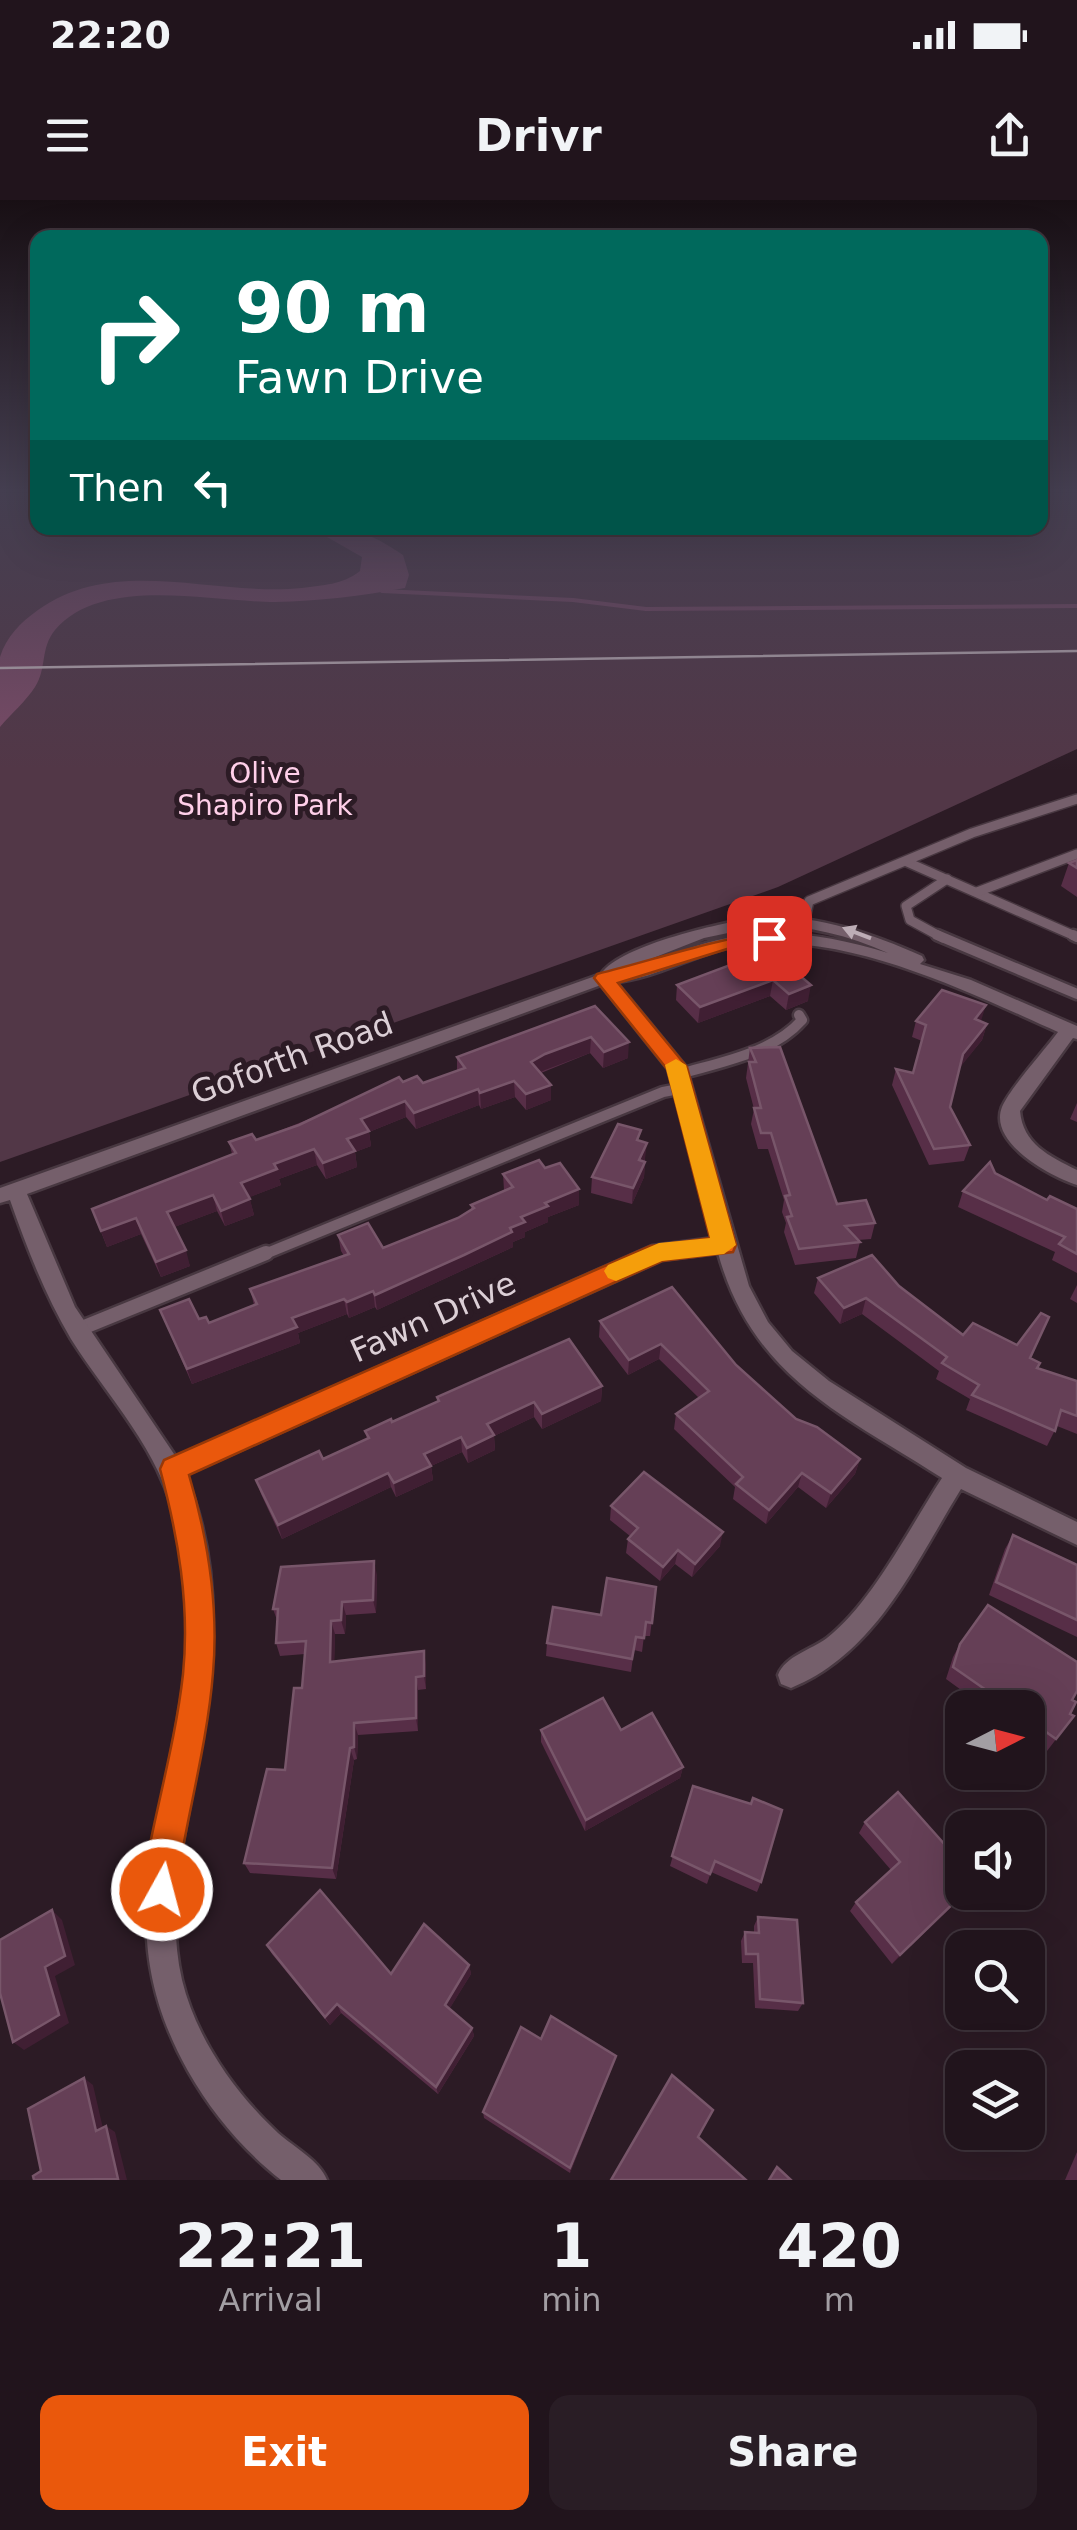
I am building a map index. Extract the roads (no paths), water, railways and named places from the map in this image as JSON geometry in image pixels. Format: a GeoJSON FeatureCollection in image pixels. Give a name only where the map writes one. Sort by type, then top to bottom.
{"type":"FeatureCollection","features":[{"type":"Feature","properties":{"kind":"street","name":"Goforth Road"},"geometry":{"type":"LineString","coordinates":[[8,1193],[604,978],[803,928],[858,951],[977,990],[1073,1032]]}},
{"type":"Feature","properties":{"kind":"street"},"geometry":{"type":"LineString","coordinates":[[604,978],[660,1042],[682,1081],[738,1286],[760,1328],[784,1357],[821,1388],[957,1476],[1077,1534]]}},
{"type":"Feature","properties":{"kind":"street"},"geometry":{"type":"LineString","coordinates":[[1073,1032],[1010,1110],[1010,1118],[1022,1144],[1038,1159],[1077,1178]]}},
{"type":"Feature","properties":{"kind":"street"},"geometry":{"type":"LineString","coordinates":[[8,1193],[77,1330],[174,1469],[188,1520],[199,1594],[198,1674],[163,1864],[158,1944],[169,1997],[188,2046],[228,2103],[281,2161],[310,2180]]}},
{"type":"Feature","properties":{"kind":"street","name":"Fawn Drive"},"geometry":{"type":"LineString","coordinates":[[174,1469],[659,1252],[724,1245]]}},
{"type":"Feature","properties":{"kind":"street"},"geometry":{"type":"LineString","coordinates":[[792,1676],[836,1647],[866,1619],[957,1476]]}},
{"type":"Feature","properties":{"kind":"lane"},"geometry":{"type":"LineString","coordinates":[[803,928],[809,902],[972,833],[1077,799]]}},
{"type":"Feature","properties":{"kind":"lane"},"geometry":{"type":"LineString","coordinates":[[977,892],[1077,854]]}},
{"type":"Feature","properties":{"kind":"lane"},"geometry":{"type":"LineString","coordinates":[[907,862],[1077,937]]}},
{"type":"Feature","properties":{"kind":"lane"},"geometry":{"type":"LineString","coordinates":[[947,879],[906,906],[910,920],[926,931],[1077,994]]}},
{"type":"Feature","properties":{"kind":"lane"},"geometry":{"type":"LineString","coordinates":[[1062,930],[1077,924]]}},
{"type":"Feature","properties":{"kind":"lane"},"geometry":{"type":"LineString","coordinates":[[77,1330],[663,1092],[780,1038],[798,1027],[802,1020],[799,1015]]}},
{"type":"Feature","properties":{"kind":"waterway"},"geometry":{"type":"LineString","coordinates":[[382,591],[573,600],[646,609],[1077,606]]}},
{"type":"Feature","properties":{"kind":"tram line"},"geometry":{"type":"LineString","coordinates":[[0,668],[1077,651]]}},
{"type":"Feature","properties":{"kind":"park label","name":"Olive Shapiro Park"},"geometry":{"type":"Point","coordinates":[265,789]}}]}
